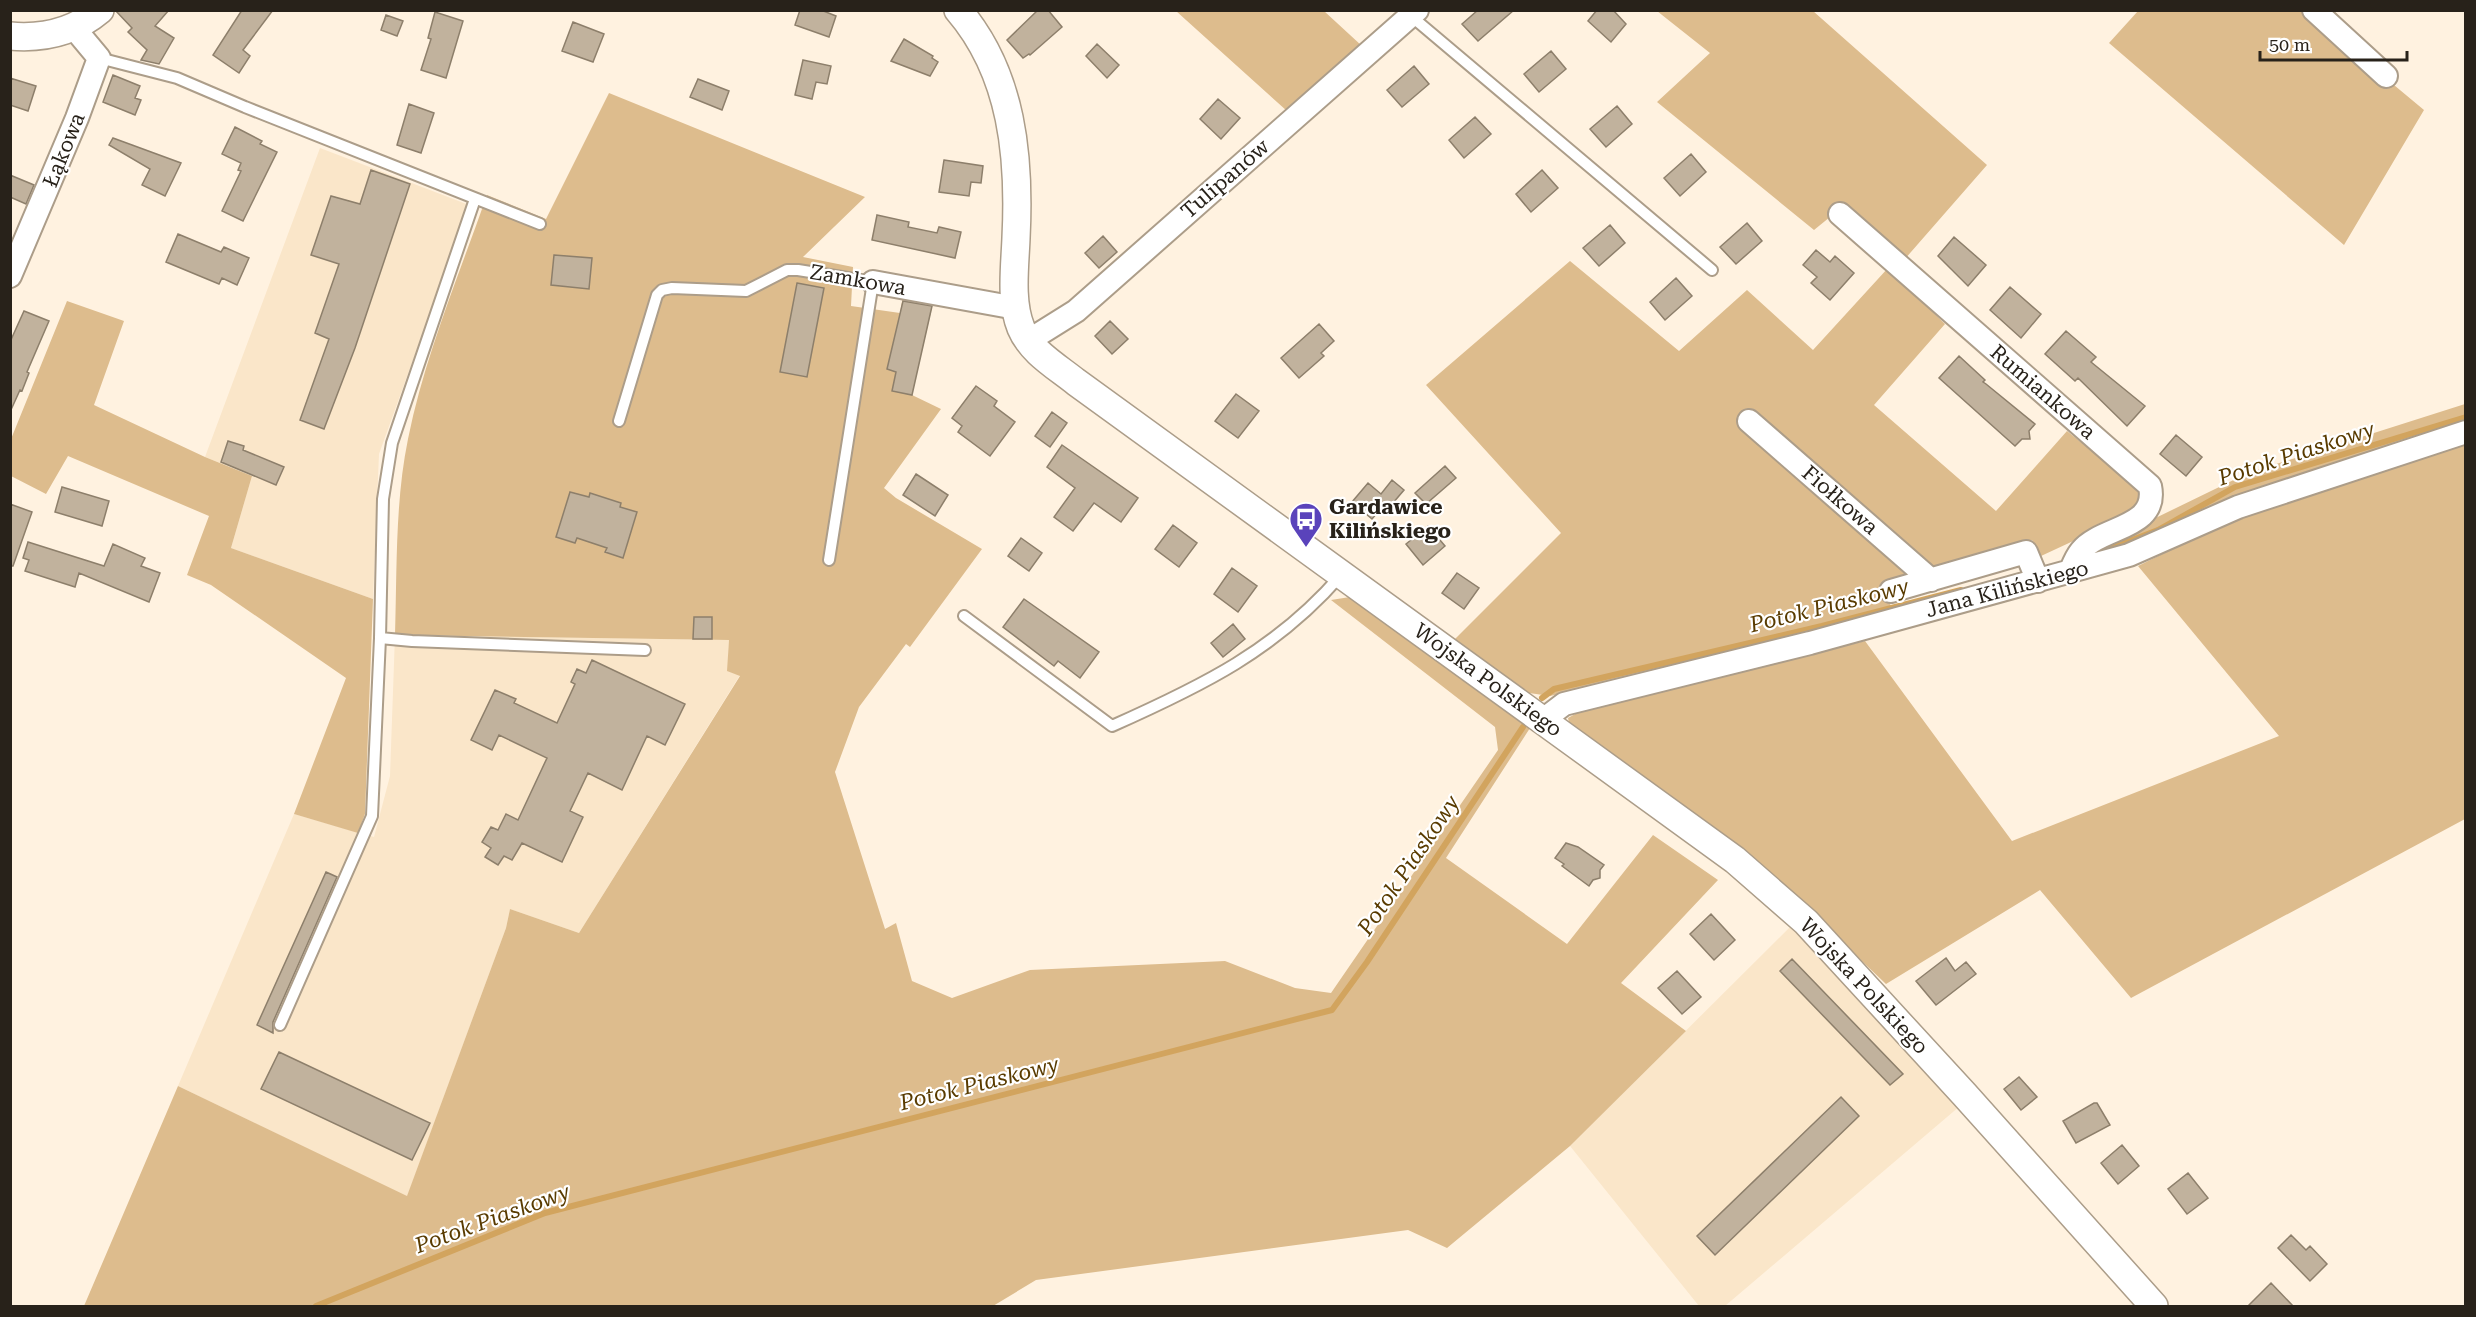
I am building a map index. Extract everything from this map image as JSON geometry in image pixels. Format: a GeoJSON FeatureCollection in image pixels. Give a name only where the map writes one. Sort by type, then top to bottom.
{"type":"FeatureCollection","features":[{"type":"Feature","properties":{"kind":"street"},"geometry":{"type":"LineString","coordinates":[[10,36],[47,36],[74,28],[100,10]]}},
{"type":"Feature","properties":{"kind":"street","name":"Wojska Polskiego"},"geometry":{"type":"LineString","coordinates":[[958,10],[990,59],[1003,92],[1010,119],[1018,182],[1016,308],[1021,328],[1028,341],[1076,382],[1735,860],[1806,922],[2154,1306]]}},
{"type":"Feature","properties":{"kind":"street"},"geometry":{"type":"LineString","coordinates":[[2314,10],[2386,76]]}},
{"type":"Feature","properties":{"kind":"street","name":"Tulipanów"},"geometry":{"type":"LineString","coordinates":[[1028,341],[1076,311],[1414,13]]}},
{"type":"Feature","properties":{"kind":"street"},"geometry":{"type":"LineString","coordinates":[[74,28],[99,58]]}},
{"type":"Feature","properties":{"kind":"street","name":"Łąkowa"},"geometry":{"type":"LineString","coordinates":[[10,276],[77,118],[99,58]]}},
{"type":"Feature","properties":{"kind":"street","name":"Rumiankowa"},"geometry":{"type":"LineString","coordinates":[[1840,214],[2150,486],[2152,498],[2145,514],[2081,550],[2070,572]]}},
{"type":"Feature","properties":{"kind":"street","name":"Zamkowa"},"geometry":{"type":"LineString","coordinates":[[873,282],[1016,308]]}},
{"type":"Feature","properties":{"kind":"street","name":"Fiołkowa"},"geometry":{"type":"LineString","coordinates":[[1749,421],[1931,580]]}},
{"type":"Feature","properties":{"kind":"street","name":"Jana Kilińskiego"},"geometry":{"type":"LineString","coordinates":[[1542,720],[1564,704],[1810,642],[2129,555],[2238,507],[2466,432]]}},
{"type":"Feature","properties":{"kind":"street"},"geometry":{"type":"LineString","coordinates":[[1891,591],[2026,552],[2038,581]]}},
{"type":"Feature","properties":{"kind":"lane"},"geometry":{"type":"LineString","coordinates":[[1414,13],[1712,270]]}},
{"type":"Feature","properties":{"kind":"lane"},"geometry":{"type":"LineString","coordinates":[[99,58],[177,78],[540,224]]}},
{"type":"Feature","properties":{"kind":"lane"},"geometry":{"type":"LineString","coordinates":[[280,1025],[372,816],[380,638],[383,499],[392,443],[476,199]]}},
{"type":"Feature","properties":{"kind":"lane","name":"Zamkowa"},"geometry":{"type":"LineString","coordinates":[[619,421],[657,295],[662,290],[672,288],[746,291],[787,270],[873,282]]}},
{"type":"Feature","properties":{"kind":"lane"},"geometry":{"type":"LineString","coordinates":[[829,561],[873,282]]}},
{"type":"Feature","properties":{"kind":"lane"},"geometry":{"type":"LineString","coordinates":[[964,616],[1112,726],[1176,698],[1244,661],[1318,602],[1342,574]]}},
{"type":"Feature","properties":{"kind":"lane"},"geometry":{"type":"LineString","coordinates":[[380,638],[645,650]]}},
{"type":"Feature","properties":{"kind":"shaded area"},"geometry":{"type":"Polygon","coordinates":[[[1176,11],[1324,11],[1362,46],[1287,111],[1176,11]]]}},
{"type":"Feature","properties":{"kind":"shaded area"},"geometry":{"type":"Polygon","coordinates":[[[1657,11],[1813,11],[1987,165],[1904,260],[1888,268],[1830,217],[1814,230],[1657,102],[1710,53],[1657,11]]]}},
{"type":"Feature","properties":{"kind":"shaded area"},"geometry":{"type":"Polygon","coordinates":[[[2138,11],[2305,11],[2424,110],[2344,245],[2109,43],[2138,11]]]}},
{"type":"Feature","properties":{"kind":"shaded area"},"geometry":{"type":"Polygon","coordinates":[[[609,93],[865,197],[803,257],[853,267],[851,306],[900,313],[903,296],[933,303],[912,395],[941,409],[884,488],[896,498],[982,549],[910,647],[906,644],[859,707],[835,772],[885,929],[896,923],[912,981],[952,998],[1030,970],[1225,961],[1295,988],[1331,993],[1498,750],[1495,727],[1331,600],[1350,597],[1532,725],[1446,858],[1567,944],[1653,835],[1718,880],[1621,983],[1686,1031],[1570,1146],[1447,1248],[1408,1230],[1036,1280],[993,1306],[84,1306],[178,1086],[407,1196],[506,928],[510,909],[579,933],[740,676],[727,671],[729,640],[395,635],[399,512],[408,439],[433,346],[487,195],[546,219],[609,93]]]}},
{"type":"Feature","properties":{"kind":"shaded area"},"geometry":{"type":"Polygon","coordinates":[[[320,148],[469,205],[379,454],[373,599],[231,548],[252,476],[205,457],[320,148]]]}},
{"type":"Feature","properties":{"kind":"shaded area"},"geometry":{"type":"Polygon","coordinates":[[[1570,261],[1679,351],[1747,290],[1813,350],[1888,268],[1945,324],[1874,405],[1996,511],[2067,431],[2139,489],[2141,501],[2125,517],[2041,556],[2032,540],[1910,573],[1906,581],[1884,587],[1893,612],[1804,637],[1550,696],[1523,692],[1452,642],[1561,533],[1426,385],[1570,261]]]}},
{"type":"Feature","properties":{"kind":"shaded area"},"geometry":{"type":"Polygon","coordinates":[[[67,301],[124,321],[94,405],[205,457],[252,476],[231,548],[373,599],[365,814],[358,833],[294,814],[346,678],[211,585],[187,575],[209,516],[68,456],[46,494],[11,476],[11,439],[67,301]]]}},
{"type":"Feature","properties":{"kind":"shaded area"},"geometry":{"type":"Polygon","coordinates":[[[2465,404],[2465,429],[2104,555],[2100,545],[2248,473],[2465,404]]]}},
{"type":"Feature","properties":{"kind":"shaded area"},"geometry":{"type":"Polygon","coordinates":[[[2465,442],[2465,819],[2131,998],[2040,890],[1886,984],[1767,871],[1570,727],[1568,718],[1586,708],[1865,641],[2012,841],[2279,736],[2138,566],[2245,513],[2465,442]]]}},
{"type":"Feature","properties":{"kind":"shaded area"},"geometry":{"type":"Polygon","coordinates":[[[395,635],[729,640],[728,671],[740,675],[579,933],[510,909],[506,928],[407,1197],[178,1086],[294,814],[374,837],[390,776],[395,635]]]}},
{"type":"Feature","properties":{"kind":"shaded area"},"geometry":{"type":"Polygon","coordinates":[[[1791,926],[1967,1100],[1725,1306],[1699,1306],[1570,1146],[1791,926]]]}},
{"type":"Feature","properties":{"kind":"building"},"geometry":{"type":"Polygon","coordinates":[[[115,10],[169,10],[155,26],[174,38],[159,64],[141,60],[147,50],[128,32],[132,28],[115,10]]]}},
{"type":"Feature","properties":{"kind":"building"},"geometry":{"type":"Polygon","coordinates":[[[242,10],[273,10],[243,50],[250,56],[239,73],[213,55],[242,10]]]}},
{"type":"Feature","properties":{"kind":"building"},"geometry":{"type":"Polygon","coordinates":[[[800,10],[821,10],[836,16],[829,37],[795,25],[800,10]]]}},
{"type":"Feature","properties":{"kind":"building"},"geometry":{"type":"Polygon","coordinates":[[[1038,10],[1048,10],[1062,27],[1030,55],[1023,58],[1007,40],[1038,10]]]}},
{"type":"Feature","properties":{"kind":"building"},"geometry":{"type":"Polygon","coordinates":[[[1478,10],[1514,10],[1478,41],[1462,24],[1478,10]]]}},
{"type":"Feature","properties":{"kind":"building"},"geometry":{"type":"Polygon","coordinates":[[[1597,10],[1613,10],[1626,24],[1611,42],[1588,21],[1597,10]]]}},
{"type":"Feature","properties":{"kind":"building"},"geometry":{"type":"Polygon","coordinates":[[[435,12],[463,21],[446,78],[421,70],[431,39],[428,38],[435,12]]]}},
{"type":"Feature","properties":{"kind":"building"},"geometry":{"type":"Polygon","coordinates":[[[386,15],[403,21],[397,36],[381,30],[386,15]]]}},
{"type":"Feature","properties":{"kind":"building"},"geometry":{"type":"Polygon","coordinates":[[[573,22],[604,34],[593,62],[562,51],[573,22]]]}},
{"type":"Feature","properties":{"kind":"building"},"geometry":{"type":"Polygon","coordinates":[[[904,39],[933,56],[932,58],[938,62],[930,76],[891,61],[904,39]]]}},
{"type":"Feature","properties":{"kind":"building"},"geometry":{"type":"Polygon","coordinates":[[[1097,44],[1119,65],[1107,78],[1086,56],[1097,44]]]}},
{"type":"Feature","properties":{"kind":"building"},"geometry":{"type":"Polygon","coordinates":[[[1551,51],[1566,69],[1539,92],[1524,74],[1551,51]]]}},
{"type":"Feature","properties":{"kind":"building"},"geometry":{"type":"Polygon","coordinates":[[[803,60],[831,66],[827,84],[816,82],[812,99],[795,95],[803,60]]]}},
{"type":"Feature","properties":{"kind":"building"},"geometry":{"type":"Polygon","coordinates":[[[1414,66],[1429,84],[1402,107],[1387,90],[1414,66]]]}},
{"type":"Feature","properties":{"kind":"building"},"geometry":{"type":"Polygon","coordinates":[[[113,75],[140,86],[135,98],[141,100],[135,115],[103,102],[113,75]]]}},
{"type":"Feature","properties":{"kind":"building"},"geometry":{"type":"Polygon","coordinates":[[[10,78],[36,86],[28,111],[10,105],[10,78]]]}},
{"type":"Feature","properties":{"kind":"building"},"geometry":{"type":"Polygon","coordinates":[[[698,79],[729,91],[722,110],[690,97],[698,79]]]}},
{"type":"Feature","properties":{"kind":"building"},"geometry":{"type":"Polygon","coordinates":[[[1218,99],[1240,118],[1221,139],[1200,119],[1218,99]]]}},
{"type":"Feature","properties":{"kind":"building"},"geometry":{"type":"Polygon","coordinates":[[[409,104],[434,113],[421,153],[397,145],[409,104]]]}},
{"type":"Feature","properties":{"kind":"building"},"geometry":{"type":"Polygon","coordinates":[[[1617,106],[1632,124],[1606,147],[1590,129],[1617,106]]]}},
{"type":"Feature","properties":{"kind":"building"},"geometry":{"type":"Polygon","coordinates":[[[1475,117],[1491,134],[1464,158],[1449,140],[1475,117]]]}},
{"type":"Feature","properties":{"kind":"building"},"geometry":{"type":"Polygon","coordinates":[[[235,127],[262,141],[260,144],[277,152],[243,221],[222,211],[241,171],[238,170],[241,163],[222,154],[235,127]]]}},
{"type":"Feature","properties":{"kind":"building"},"geometry":{"type":"Polygon","coordinates":[[[113,138],[181,163],[165,196],[142,185],[150,169],[109,145],[113,138]]]}},
{"type":"Feature","properties":{"kind":"building"},"geometry":{"type":"Polygon","coordinates":[[[1691,154],[1706,172],[1680,196],[1664,178],[1691,154]]]}},
{"type":"Feature","properties":{"kind":"building"},"geometry":{"type":"Polygon","coordinates":[[[944,160],[983,166],[981,183],[971,182],[969,196],[939,192],[944,160]]]}},
{"type":"Feature","properties":{"kind":"building"},"geometry":{"type":"Polygon","coordinates":[[[371,170],[410,184],[355,348],[324,429],[300,420],[329,339],[315,333],[339,264],[311,255],[331,196],[360,204],[371,170]]]}},
{"type":"Feature","properties":{"kind":"building"},"geometry":{"type":"Polygon","coordinates":[[[1542,170],[1558,188],[1531,212],[1516,194],[1542,170]]]}},
{"type":"Feature","properties":{"kind":"building"},"geometry":{"type":"Polygon","coordinates":[[[10,175],[34,185],[26,204],[10,197],[10,175]]]}},
{"type":"Feature","properties":{"kind":"building"},"geometry":{"type":"Polygon","coordinates":[[[877,215],[909,222],[908,227],[937,233],[939,227],[961,232],[955,258],[872,240],[877,215]]]}},
{"type":"Feature","properties":{"kind":"building"},"geometry":{"type":"Polygon","coordinates":[[[1747,223],[1762,241],[1736,264],[1720,247],[1747,223]]]}},
{"type":"Feature","properties":{"kind":"building"},"geometry":{"type":"Polygon","coordinates":[[[1610,225],[1625,243],[1599,266],[1583,248],[1610,225]]]}},
{"type":"Feature","properties":{"kind":"building"},"geometry":{"type":"Polygon","coordinates":[[[178,234],[221,252],[224,247],[249,258],[237,285],[222,278],[219,284],[166,262],[178,234]]]}},
{"type":"Feature","properties":{"kind":"building"},"geometry":{"type":"Polygon","coordinates":[[[1103,236],[1117,252],[1099,268],[1085,253],[1103,236]]]}},
{"type":"Feature","properties":{"kind":"building"},"geometry":{"type":"Polygon","coordinates":[[[1954,237],[1986,265],[1968,286],[1938,256],[1954,237]]]}},
{"type":"Feature","properties":{"kind":"building"},"geometry":{"type":"Polygon","coordinates":[[[1816,250],[1830,262],[1835,256],[1854,273],[1830,300],[1811,283],[1817,277],[1803,265],[1816,250]]]}},
{"type":"Feature","properties":{"kind":"building"},"geometry":{"type":"Polygon","coordinates":[[[554,255],[592,258],[589,289],[551,285],[554,255]]]}},
{"type":"Feature","properties":{"kind":"building"},"geometry":{"type":"Polygon","coordinates":[[[1676,278],[1692,296],[1665,320],[1650,302],[1676,278]]]}},
{"type":"Feature","properties":{"kind":"building"},"geometry":{"type":"Polygon","coordinates":[[[797,283],[824,288],[807,377],[780,372],[797,283]]]}},
{"type":"Feature","properties":{"kind":"building"},"geometry":{"type":"Polygon","coordinates":[[[2010,287],[2041,314],[2021,338],[1990,310],[2010,287]]]}},
{"type":"Feature","properties":{"kind":"building"},"geometry":{"type":"Polygon","coordinates":[[[903,301],[932,306],[912,395],[892,391],[896,372],[887,369],[903,301]]]}},
{"type":"Feature","properties":{"kind":"building"},"geometry":{"type":"Polygon","coordinates":[[[24,311],[49,321],[27,372],[29,373],[22,391],[20,390],[10,412],[10,342],[24,311]]]}},
{"type":"Feature","properties":{"kind":"building"},"geometry":{"type":"Polygon","coordinates":[[[1110,321],[1128,339],[1112,354],[1095,336],[1110,321]]]}},
{"type":"Feature","properties":{"kind":"building"},"geometry":{"type":"Polygon","coordinates":[[[1319,324],[1334,341],[1321,353],[1324,356],[1299,378],[1281,358],[1319,324]]]}},
{"type":"Feature","properties":{"kind":"building"},"geometry":{"type":"Polygon","coordinates":[[[2066,331],[2096,357],[2091,362],[2145,406],[2127,426],[2078,378],[2075,381],[2045,354],[2066,331]]]}},
{"type":"Feature","properties":{"kind":"building"},"geometry":{"type":"Polygon","coordinates":[[[1959,356],[1985,380],[1983,382],[2035,424],[2029,431],[2030,439],[2022,439],[2015,446],[1939,378],[1959,356]]]}},
{"type":"Feature","properties":{"kind":"building"},"geometry":{"type":"Polygon","coordinates":[[[976,386],[997,401],[994,406],[1015,422],[990,456],[958,432],[962,426],[952,418],[976,386]]]}},
{"type":"Feature","properties":{"kind":"building"},"geometry":{"type":"Polygon","coordinates":[[[1236,394],[1259,411],[1238,438],[1215,421],[1236,394]]]}},
{"type":"Feature","properties":{"kind":"building"},"geometry":{"type":"Polygon","coordinates":[[[1052,412],[1067,423],[1050,447],[1035,436],[1052,412]]]}},
{"type":"Feature","properties":{"kind":"building"},"geometry":{"type":"Polygon","coordinates":[[[2176,435],[2202,457],[2186,476],[2160,454],[2176,435]]]}},
{"type":"Feature","properties":{"kind":"building"},"geometry":{"type":"Polygon","coordinates":[[[228,441],[244,446],[243,450],[284,467],[276,485],[221,462],[228,441]]]}},
{"type":"Feature","properties":{"kind":"building"},"geometry":{"type":"Polygon","coordinates":[[[1062,445],[1138,498],[1121,522],[1094,503],[1073,531],[1054,517],[1075,488],[1047,467],[1062,445]]]}},
{"type":"Feature","properties":{"kind":"building"},"geometry":{"type":"Polygon","coordinates":[[[1445,466],[1456,478],[1426,504],[1415,493],[1445,466]]]}},
{"type":"Feature","properties":{"kind":"building"},"geometry":{"type":"Polygon","coordinates":[[[916,474],[948,495],[935,516],[903,495],[916,474]]]}},
{"type":"Feature","properties":{"kind":"building"},"geometry":{"type":"Polygon","coordinates":[[[1392,480],[1404,490],[1387,510],[1383,506],[1372,519],[1352,502],[1368,483],[1381,494],[1392,480]]]}},
{"type":"Feature","properties":{"kind":"building"},"geometry":{"type":"Polygon","coordinates":[[[62,487],[109,501],[102,526],[55,512],[62,487]]]}},
{"type":"Feature","properties":{"kind":"building"},"geometry":{"type":"Polygon","coordinates":[[[570,492],[589,497],[590,493],[621,503],[620,507],[637,512],[623,558],[605,552],[607,548],[577,538],[575,543],[556,537],[570,492]]]}},
{"type":"Feature","properties":{"kind":"building"},"geometry":{"type":"Polygon","coordinates":[[[10,504],[32,512],[13,566],[10,566],[10,504]]]}},
{"type":"Feature","properties":{"kind":"building"},"geometry":{"type":"Polygon","coordinates":[[[1173,525],[1197,543],[1179,567],[1155,549],[1173,525]]]}},
{"type":"Feature","properties":{"kind":"building"},"geometry":{"type":"Polygon","coordinates":[[[1428,526],[1445,546],[1423,565],[1406,544],[1428,526]]]}},
{"type":"Feature","properties":{"kind":"building"},"geometry":{"type":"Polygon","coordinates":[[[1021,538],[1042,553],[1029,571],[1008,556],[1021,538]]]}},
{"type":"Feature","properties":{"kind":"building"},"geometry":{"type":"Polygon","coordinates":[[[28,542],[104,566],[113,544],[145,558],[141,566],[160,573],[149,602],[79,573],[75,587],[25,571],[29,560],[23,558],[28,542]]]}},
{"type":"Feature","properties":{"kind":"building"},"geometry":{"type":"Polygon","coordinates":[[[1232,568],[1257,586],[1238,612],[1214,594],[1232,568]]]}},
{"type":"Feature","properties":{"kind":"building"},"geometry":{"type":"Polygon","coordinates":[[[1457,573],[1479,588],[1464,609],[1442,593],[1457,573]]]}},
{"type":"Feature","properties":{"kind":"building"},"geometry":{"type":"Polygon","coordinates":[[[1024,599],[1099,652],[1080,678],[1058,661],[1054,666],[1003,627],[1024,599]]]}},
{"type":"Feature","properties":{"kind":"building"},"geometry":{"type":"Polygon","coordinates":[[[694,617],[712,617],[712,639],[693,639],[694,617]]]}},
{"type":"Feature","properties":{"kind":"building"},"geometry":{"type":"Polygon","coordinates":[[[1233,624],[1245,639],[1223,657],[1211,643],[1233,624]]]}},
{"type":"Feature","properties":{"kind":"building"},"geometry":{"type":"Polygon","coordinates":[[[592,660],[685,704],[665,745],[647,736],[622,790],[588,773],[570,811],[583,817],[562,862],[522,843],[512,860],[504,856],[498,865],[485,857],[491,848],[482,842],[491,827],[498,830],[506,814],[518,820],[547,758],[499,735],[492,750],[471,740],[495,690],[516,699],[514,703],[557,723],[575,684],[571,682],[577,669],[586,673],[592,660]]]}},
{"type":"Feature","properties":{"kind":"building"},"geometry":{"type":"Polygon","coordinates":[[[1566,843],[1578,847],[1604,865],[1600,870],[1600,878],[1593,880],[1589,886],[1562,866],[1564,864],[1555,858],[1566,843]]]}},
{"type":"Feature","properties":{"kind":"building"},"geometry":{"type":"Polygon","coordinates":[[[326,872],[337,877],[273,1022],[273,1033],[257,1025],[326,872]]]}},
{"type":"Feature","properties":{"kind":"building"},"geometry":{"type":"Polygon","coordinates":[[[1711,914],[1735,940],[1714,960],[1690,934],[1711,914]]]}},
{"type":"Feature","properties":{"kind":"building"},"geometry":{"type":"Polygon","coordinates":[[[1946,958],[1955,971],[1966,962],[1976,974],[1936,1005],[1916,981],[1946,958]]]}},
{"type":"Feature","properties":{"kind":"building"},"geometry":{"type":"Polygon","coordinates":[[[1792,959],[1903,1074],[1890,1085],[1780,971],[1792,959]]]}},
{"type":"Feature","properties":{"kind":"building"},"geometry":{"type":"Polygon","coordinates":[[[1677,971],[1701,997],[1682,1014],[1658,988],[1677,971]]]}},
{"type":"Feature","properties":{"kind":"building"},"geometry":{"type":"Polygon","coordinates":[[[279,1052],[430,1123],[412,1160],[261,1089],[279,1052]]]}},
{"type":"Feature","properties":{"kind":"building"},"geometry":{"type":"Polygon","coordinates":[[[2019,1077],[2037,1097],[2021,1110],[2004,1089],[2019,1077]]]}},
{"type":"Feature","properties":{"kind":"building"},"geometry":{"type":"Polygon","coordinates":[[[1841,1097],[1859,1116],[1715,1255],[1697,1236],[1841,1097]]]}},
{"type":"Feature","properties":{"kind":"building"},"geometry":{"type":"Polygon","coordinates":[[[2097,1103],[2110,1125],[2076,1143],[2063,1121],[2097,1103]]]}},
{"type":"Feature","properties":{"kind":"building"},"geometry":{"type":"Polygon","coordinates":[[[2122,1145],[2139,1166],[2118,1184],[2101,1163],[2122,1145]]]}},
{"type":"Feature","properties":{"kind":"building"},"geometry":{"type":"Polygon","coordinates":[[[2188,1173],[2208,1198],[2187,1214],[2168,1189],[2188,1173]]]}},
{"type":"Feature","properties":{"kind":"building"},"geometry":{"type":"Polygon","coordinates":[[[2291,1235],[2306,1250],[2310,1246],[2327,1264],[2310,1281],[2278,1248],[2291,1235]]]}},
{"type":"Feature","properties":{"kind":"building"},"geometry":{"type":"Polygon","coordinates":[[[2271,1283],[2293,1306],[2248,1306],[2271,1283]]]}},
{"type":"Feature","properties":{"kind":"waterway","name":"Potok Piaskowy"},"geometry":{"type":"LineString","coordinates":[[2109,549],[2158,530],[2235,487],[2466,417]]}},
{"type":"Feature","properties":{"kind":"waterway","name":"Potok Piaskowy"},"geometry":{"type":"LineString","coordinates":[[1542,698],[1554,689],[1822,626],[1961,590]]}},
{"type":"Feature","properties":{"kind":"waterway","name":"Potok Piaskowy"},"geometry":{"type":"LineString","coordinates":[[316,1306],[545,1213],[1332,1010],[1367,962],[1523,727]]}},
{"type":"Feature","properties":{"kind":"place","name":"Gardawice Kilińskiego"},"geometry":{"type":"Point","coordinates":[1306,548]}}]}
